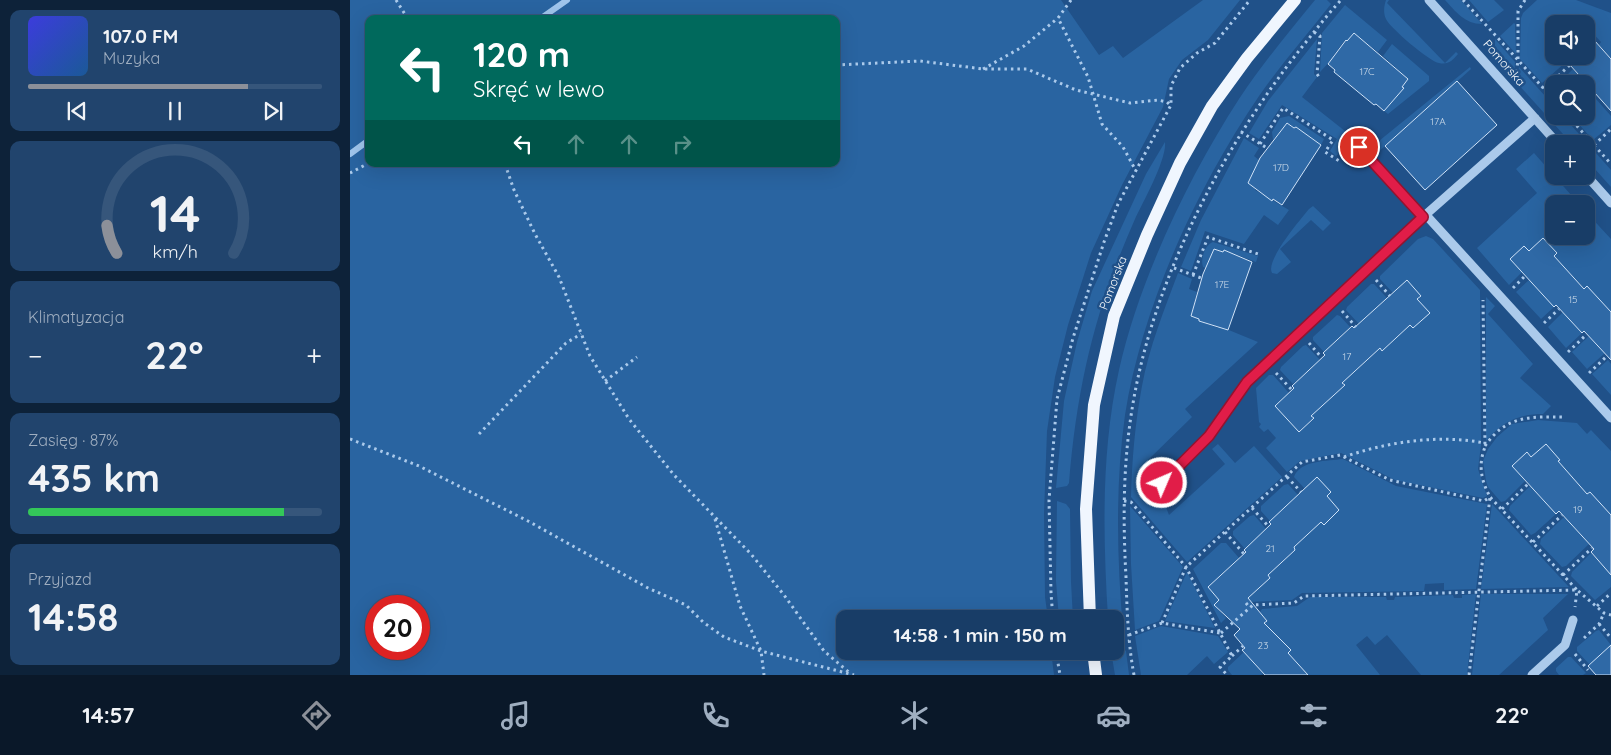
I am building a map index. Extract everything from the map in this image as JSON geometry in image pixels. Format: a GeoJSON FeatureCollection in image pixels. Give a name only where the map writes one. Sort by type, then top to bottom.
{"type":"FeatureCollection","features":[{"type":"Feature","properties":{"kind":"main road","name":"Pomorska"},"geometry":{"type":"LineString","coordinates":[[1090,610],[1086,509],[1093,414],[1114,316],[1155,217],[1180,163],[1212,106],[1247,58],[1295,0]]}},
{"type":"Feature","properties":{"kind":"main road"},"geometry":{"type":"LineString","coordinates":[[1094,660],[1096,675]]}},
{"type":"Feature","properties":{"kind":"street","name":"Pomorska"},"geometry":{"type":"LineString","coordinates":[[1430,0],[1550,135]]}},
{"type":"Feature","properties":{"kind":"street"},"geometry":{"type":"LineString","coordinates":[[1162,483],[1209,436],[1247,382],[1425,216],[1535,118]]}},
{"type":"Feature","properties":{"kind":"street"},"geometry":{"type":"LineString","coordinates":[[1359,147],[1483,277],[1611,418]]}},
{"type":"Feature","properties":{"kind":"street"},"geometry":{"type":"LineString","coordinates":[[1595,185],[1611,203]]}},
{"type":"Feature","properties":{"kind":"street"},"geometry":{"type":"LineString","coordinates":[[1532,675],[1565,645],[1573,620]]}},
{"type":"Feature","properties":{"kind":"path"},"geometry":{"type":"LineString","coordinates":[[396,0],[405,15]]}},
{"type":"Feature","properties":{"kind":"path"},"geometry":{"type":"LineString","coordinates":[[983,69],[1024,46],[1058,18],[1071,0]]}},
{"type":"Feature","properties":{"kind":"path"},"geometry":{"type":"LineString","coordinates":[[1052,610],[1049,500],[1057,399],[1073,338],[1104,242],[1118,204],[1171,105],[1172,86],[1180,68],[1197,53],[1215,43],[1250,0]]}},
{"type":"Feature","properties":{"kind":"path"},"geometry":{"type":"LineString","coordinates":[[1134,675],[1128,635],[1124,501],[1125,461],[1137,382],[1145,349],[1174,268],[1201,206],[1241,132],[1287,66],[1339,0]]}},
{"type":"Feature","properties":{"kind":"path"},"geometry":{"type":"LineString","coordinates":[[1463,0],[1544,89],[1570,65]]}},
{"type":"Feature","properties":{"kind":"path"},"geometry":{"type":"LineString","coordinates":[[1518,60],[1518,11],[1525,0]]}},
{"type":"Feature","properties":{"kind":"path"},"geometry":{"type":"LineString","coordinates":[[1058,18],[1088,77],[1102,124],[1123,147],[1136,171]]}},
{"type":"Feature","properties":{"kind":"path"},"geometry":{"type":"LineString","coordinates":[[1314,32],[1320,36],[1317,74],[1320,77],[1318,79]]}},
{"type":"Feature","properties":{"kind":"path"},"geometry":{"type":"LineString","coordinates":[[840,65],[920,61],[983,69],[1027,69],[1076,90],[1130,104],[1158,100],[1171,105]]}},
{"type":"Feature","properties":{"kind":"path"},"geometry":{"type":"LineString","coordinates":[[1260,144],[1283,108],[1333,140],[1325,152],[1340,162]]}},
{"type":"Feature","properties":{"kind":"path"},"geometry":{"type":"LineString","coordinates":[[1577,125],[1585,135]]}},
{"type":"Feature","properties":{"kind":"path"},"geometry":{"type":"LineString","coordinates":[[1595,144],[1611,129]]}},
{"type":"Feature","properties":{"kind":"path"},"geometry":{"type":"LineString","coordinates":[[1241,132],[1267,148]]}},
{"type":"Feature","properties":{"kind":"path"},"geometry":{"type":"LineString","coordinates":[[1595,146],[1611,164]]}},
{"type":"Feature","properties":{"kind":"path"},"geometry":{"type":"LineString","coordinates":[[350,173],[365,165]]}},
{"type":"Feature","properties":{"kind":"path"},"geometry":{"type":"LineString","coordinates":[[506,167],[514,190],[535,234],[559,277],[590,356],[640,433],[674,475],[751,554],[784,595],[824,651],[852,675]]}},
{"type":"Feature","properties":{"kind":"path"},"geometry":{"type":"LineString","coordinates":[[1193,275],[1208,237],[1258,254]]}},
{"type":"Feature","properties":{"kind":"path"},"geometry":{"type":"LineString","coordinates":[[1174,268],[1201,278]]}},
{"type":"Feature","properties":{"kind":"path"},"geometry":{"type":"LineString","coordinates":[[1373,275],[1390,296]]}},
{"type":"Feature","properties":{"kind":"path"},"geometry":{"type":"LineString","coordinates":[[1510,290],[1525,276]]}},
{"type":"Feature","properties":{"kind":"path"},"geometry":{"type":"LineString","coordinates":[[1483,277],[1484,445],[1480,469],[1484,486],[1490,496],[1577,590],[1604,614],[1611,615]]}},
{"type":"Feature","properties":{"kind":"path"},"geometry":{"type":"LineString","coordinates":[[1338,307],[1356,327]]}},
{"type":"Feature","properties":{"kind":"path"},"geometry":{"type":"LineString","coordinates":[[1542,325],[1559,309]]}},
{"type":"Feature","properties":{"kind":"path"},"geometry":{"type":"LineString","coordinates":[[479,434],[566,344],[581,334]]}},
{"type":"Feature","properties":{"kind":"path"},"geometry":{"type":"LineString","coordinates":[[1567,352],[1587,334]]}},
{"type":"Feature","properties":{"kind":"path"},"geometry":{"type":"LineString","coordinates":[[1305,338],[1322,358]]}},
{"type":"Feature","properties":{"kind":"path"},"geometry":{"type":"LineString","coordinates":[[1587,375],[1608,356]]}},
{"type":"Feature","properties":{"kind":"path"},"geometry":{"type":"LineString","coordinates":[[605,381],[637,357]]}},
{"type":"Feature","properties":{"kind":"path"},"geometry":{"type":"LineString","coordinates":[[1273,368],[1292,390]]}},
{"type":"Feature","properties":{"kind":"path"},"geometry":{"type":"LineString","coordinates":[[1484,445],[1514,420],[1538,417],[1566,418]]}},
{"type":"Feature","properties":{"kind":"path"},"geometry":{"type":"LineString","coordinates":[[350,439],[419,466],[481,496],[648,588],[686,605],[703,622],[724,637],[761,651],[852,675]]}},
{"type":"Feature","properties":{"kind":"path"},"geometry":{"type":"LineString","coordinates":[[1343,457],[1362,450],[1423,440],[1471,441],[1484,445]]}},
{"type":"Feature","properties":{"kind":"path"},"geometry":{"type":"LineString","coordinates":[[1162,623],[1186,567],[1302,462],[1340,455],[1390,480],[1407,485],[1484,501],[1490,496]]}},
{"type":"Feature","properties":{"kind":"path"},"geometry":{"type":"LineString","coordinates":[[1287,477],[1301,492]]}},
{"type":"Feature","properties":{"kind":"path"},"geometry":{"type":"LineString","coordinates":[[1502,509],[1528,484]]}},
{"type":"Feature","properties":{"kind":"path"},"geometry":{"type":"LineString","coordinates":[[1469,675],[1490,496]]}},
{"type":"Feature","properties":{"kind":"path"},"geometry":{"type":"LineString","coordinates":[[1124,501],[1131,502],[1186,567],[1232,656]]}},
{"type":"Feature","properties":{"kind":"path"},"geometry":{"type":"LineString","coordinates":[[1252,508],[1269,527]]}},
{"type":"Feature","properties":{"kind":"path"},"geometry":{"type":"LineString","coordinates":[[1533,542],[1562,515]]}},
{"type":"Feature","properties":{"kind":"path"},"geometry":{"type":"LineString","coordinates":[[714,518],[740,606],[761,651],[764,675]]}},
{"type":"Feature","properties":{"kind":"path"},"geometry":{"type":"LineString","coordinates":[[1225,532],[1244,554]]}},
{"type":"Feature","properties":{"kind":"path"},"geometry":{"type":"LineString","coordinates":[[1563,575],[1592,548]]}},
{"type":"Feature","properties":{"kind":"path"},"geometry":{"type":"LineString","coordinates":[[1221,633],[1253,605],[1294,603],[1304,596],[1577,590]]}},
{"type":"Feature","properties":{"kind":"path"},"geometry":{"type":"LineString","coordinates":[[1573,620],[1577,590]]}},
{"type":"Feature","properties":{"kind":"path"},"geometry":{"type":"LineString","coordinates":[[1597,606],[1611,592]]}},
{"type":"Feature","properties":{"kind":"path"},"geometry":{"type":"LineString","coordinates":[[1246,603],[1250,608]]}},
{"type":"Feature","properties":{"kind":"path"},"geometry":{"type":"LineString","coordinates":[[1128,635],[1162,623],[1221,633]]}},
{"type":"Feature","properties":{"kind":"path"},"geometry":{"type":"LineString","coordinates":[[1599,624],[1611,638]]}},
{"type":"Feature","properties":{"kind":"path"},"geometry":{"type":"LineString","coordinates":[[1124,642],[1129,641]]}},
{"type":"Feature","properties":{"kind":"path"},"geometry":{"type":"LineString","coordinates":[[1227,675],[1220,667],[1243,646]]}},
{"type":"Feature","properties":{"kind":"path"},"geometry":{"type":"LineString","coordinates":[[1571,650],[1588,670]]}},
{"type":"Feature","properties":{"kind":"path"},"geometry":{"type":"LineString","coordinates":[[1058,660],[1060,675]]}},
{"type":"Feature","properties":{"kind":"shaded area"},"geometry":{"type":"Polygon","coordinates":[[[350,0],[1061,0],[1099,55],[1113,46],[1123,58],[1203,0],[1240,0],[1208,40],[1182,60],[1169,79],[1163,107],[1122,185],[1091,253],[1068,325],[1055,377],[1047,431],[1044,513],[1047,610],[836,610],[836,660],[1052,660],[1054,675],[350,675],[350,0]]]}},
{"type":"Feature","properties":{"kind":"shaded area"},"geometry":{"type":"Polygon","coordinates":[[[1315,0],[1327,0],[1331,4],[1285,61],[1236,131],[1194,208],[1159,290],[1144,332],[1125,415],[1118,495],[1121,610],[1108,610],[1105,556],[1106,462],[1113,401],[1128,336],[1153,265],[1184,195],[1220,129],[1276,48],[1315,0]]]}},
{"type":"Feature","properties":{"kind":"shaded area"},"geometry":{"type":"Polygon","coordinates":[[[1386,0],[1389,0],[1387,3],[1445,63],[1434,61],[1419,51],[1394,29],[1384,14],[1386,0]]]}},
{"type":"Feature","properties":{"kind":"shaded area"},"geometry":{"type":"Polygon","coordinates":[[[1445,0],[1461,0],[1482,24],[1466,20],[1445,0]]]}},
{"type":"Feature","properties":{"kind":"shaded area"},"geometry":{"type":"Polygon","coordinates":[[[1469,0],[1494,0],[1504,10],[1488,22],[1469,0]]]}},
{"type":"Feature","properties":{"kind":"shaded area"},"geometry":{"type":"Polygon","coordinates":[[[1537,0],[1576,0],[1611,13],[1611,58],[1599,45],[1601,42],[1595,36],[1595,15],[1545,15],[1545,65],[1563,65],[1551,75],[1545,75],[1545,80],[1542,83],[1520,59],[1521,18],[1523,13],[1537,0]]]}},
{"type":"Feature","properties":{"kind":"shaded area"},"geometry":{"type":"Polygon","coordinates":[[[1345,5],[1387,40],[1378,52],[1354,34],[1347,41],[1345,40],[1334,57],[1320,72],[1322,33],[1345,5]]]}},
{"type":"Feature","properties":{"kind":"shaded area"},"geometry":{"type":"Polygon","coordinates":[[[1515,24],[1516,54],[1500,36],[1515,24]]]}},
{"type":"Feature","properties":{"kind":"shaded area"},"geometry":{"type":"Polygon","coordinates":[[[1317,39],[1314,74],[1317,77],[1302,97],[1355,139],[1366,127],[1368,130],[1336,156],[1330,151],[1337,139],[1282,105],[1259,139],[1249,133],[1268,101],[1317,39]]]}},
{"type":"Feature","properties":{"kind":"shaded area"},"geometry":{"type":"Polygon","coordinates":[[[1495,39],[1515,62],[1514,79],[1495,58],[1495,39]]]}},
{"type":"Feature","properties":{"kind":"shaded area"},"geometry":{"type":"Polygon","coordinates":[[[1392,44],[1429,76],[1429,81],[1388,114],[1383,110],[1403,88],[1408,79],[1383,56],[1392,44]]]}},
{"type":"Feature","properties":{"kind":"shaded area"},"geometry":{"type":"Polygon","coordinates":[[[1456,52],[1458,54],[1454,59],[1445,63],[1456,52]]]}},
{"type":"Feature","properties":{"kind":"shaded area"},"geometry":{"type":"Polygon","coordinates":[[[1470,67],[1471,69],[1375,155],[1374,145],[1470,67]]]}},
{"type":"Feature","properties":{"kind":"shaded area"},"geometry":{"type":"Polygon","coordinates":[[[1519,67],[1545,96],[1545,114],[1517,83],[1519,67]]]}},
{"type":"Feature","properties":{"kind":"shaded area"},"geometry":{"type":"Polygon","coordinates":[[[1573,69],[1579,75],[1567,75],[1573,69]]]}},
{"type":"Feature","properties":{"kind":"shaded area"},"geometry":{"type":"Polygon","coordinates":[[[1595,100],[1611,116],[1611,125],[1595,138],[1595,135],[1588,135],[1580,125],[1595,125],[1595,100]]]}},
{"type":"Feature","properties":{"kind":"shaded area"},"geometry":{"type":"Polygon","coordinates":[[[1289,116],[1324,139],[1321,145],[1296,127],[1287,123],[1273,140],[1272,132],[1280,118],[1289,116]]]}},
{"type":"Feature","properties":{"kind":"shaded area"},"geometry":{"type":"Polygon","coordinates":[[[1555,125],[1571,125],[1580,135],[1564,135],[1555,125]]]}},
{"type":"Feature","properties":{"kind":"shaded area"},"geometry":{"type":"Polygon","coordinates":[[[1244,138],[1259,148],[1254,156],[1260,161],[1252,174],[1255,190],[1289,210],[1278,225],[1264,215],[1244,244],[1205,231],[1191,271],[1181,267],[1201,220],[1244,138]]]}},
{"type":"Feature","properties":{"kind":"shaded area"},"geometry":{"type":"Polygon","coordinates":[[[1165,142],[1162,159],[1149,192],[1121,252],[1090,348],[1077,413],[1069,483],[1067,486],[1056,488],[1064,401],[1077,342],[1092,291],[1146,174],[1165,142]]]}},
{"type":"Feature","properties":{"kind":"shaded area"},"geometry":{"type":"Polygon","coordinates":[[[1595,152],[1611,170],[1611,187],[1595,169],[1595,152]]]}},
{"type":"Feature","properties":{"kind":"shaded area"},"geometry":{"type":"Polygon","coordinates":[[[1534,153],[1545,165],[1545,185],[1562,185],[1571,195],[1545,195],[1545,240],[1543,238],[1529,251],[1524,246],[1510,259],[1522,272],[1509,285],[1477,248],[1537,193],[1516,169],[1534,153]]]}},
{"type":"Feature","properties":{"kind":"shaded area"},"geometry":{"type":"Polygon","coordinates":[[[1313,206],[1331,223],[1323,231],[1311,220],[1280,249],[1291,262],[1277,274],[1272,273],[1271,267],[1278,250],[1298,222],[1313,206]]]}},
{"type":"Feature","properties":{"kind":"shaded area"},"geometry":{"type":"Polygon","coordinates":[[[1595,222],[1611,239],[1611,312],[1587,286],[1584,288],[1554,256],[1557,253],[1550,245],[1595,245],[1595,222]]]}},
{"type":"Feature","properties":{"kind":"shaded area"},"geometry":{"type":"Polygon","coordinates":[[[1426,236],[1433,239],[1480,290],[1481,445],[1478,469],[1487,496],[1483,498],[1395,480],[1341,453],[1300,461],[1287,472],[1266,448],[1276,438],[1268,429],[1264,432],[1259,427],[1261,424],[1259,422],[1256,388],[1269,375],[1273,375],[1289,393],[1275,406],[1299,432],[1314,419],[1311,416],[1344,385],[1342,383],[1380,348],[1382,351],[1410,325],[1413,328],[1429,313],[1417,299],[1420,296],[1407,280],[1393,293],[1380,279],[1380,276],[1418,239],[1426,236]]]}},
{"type":"Feature","properties":{"kind":"shaded area"},"geometry":{"type":"Polygon","coordinates":[[[1213,242],[1258,256],[1256,262],[1224,250],[1223,252],[1215,249],[1206,268],[1203,267],[1204,253],[1213,242]]]}},
{"type":"Feature","properties":{"kind":"shaded area"},"geometry":{"type":"Polygon","coordinates":[[[1178,273],[1192,279],[1189,289],[1197,292],[1191,316],[1199,319],[1199,321],[1218,328],[1219,326],[1258,342],[1185,409],[1192,417],[1148,460],[1169,515],[1225,464],[1212,449],[1218,444],[1235,463],[1254,446],[1282,477],[1187,562],[1131,497],[1136,428],[1145,372],[1157,329],[1178,273]]]}},
{"type":"Feature","properties":{"kind":"shaded area"},"geometry":{"type":"Polygon","coordinates":[[[1529,280],[1554,307],[1541,319],[1516,292],[1529,280]]]}},
{"type":"Feature","properties":{"kind":"shaded area"},"geometry":{"type":"Polygon","coordinates":[[[1371,284],[1374,284],[1387,298],[1359,324],[1346,310],[1371,284]]]}},
{"type":"Feature","properties":{"kind":"shaded area"},"geometry":{"type":"Polygon","coordinates":[[[1486,297],[1495,306],[1488,314],[1533,364],[1520,378],[1551,406],[1543,414],[1534,414],[1511,420],[1492,434],[1486,441],[1486,297]]]}},
{"type":"Feature","properties":{"kind":"shaded area"},"geometry":{"type":"Polygon","coordinates":[[[1563,312],[1582,333],[1566,348],[1548,327],[1563,312]]]}},
{"type":"Feature","properties":{"kind":"shaded area"},"geometry":{"type":"Polygon","coordinates":[[[1337,315],[1350,327],[1324,352],[1313,340],[1313,337],[1337,315]]]}},
{"type":"Feature","properties":{"kind":"shaded area"},"geometry":{"type":"Polygon","coordinates":[[[1589,336],[1605,353],[1587,369],[1572,352],[1589,336]]]}},
{"type":"Feature","properties":{"kind":"shaded area"},"geometry":{"type":"Polygon","coordinates":[[[1306,345],[1320,360],[1293,384],[1280,370],[1281,367],[1306,345]]]}},
{"type":"Feature","properties":{"kind":"shaded area"},"geometry":{"type":"Polygon","coordinates":[[[1608,360],[1611,364],[1611,395],[1592,374],[1608,360]]]}},
{"type":"Feature","properties":{"kind":"shaded area"},"geometry":{"type":"Polygon","coordinates":[[[1538,420],[1577,423],[1587,434],[1591,430],[1611,451],[1611,515],[1590,492],[1587,494],[1559,460],[1532,457],[1527,452],[1512,466],[1525,481],[1505,501],[1501,502],[1488,487],[1483,461],[1488,449],[1497,437],[1512,424],[1538,420]]]}},
{"type":"Feature","properties":{"kind":"shaded area"},"geometry":{"type":"Polygon","coordinates":[[[1343,459],[1396,486],[1487,504],[1476,589],[1444,590],[1444,583],[1425,584],[1424,591],[1302,593],[1292,600],[1247,602],[1244,599],[1270,578],[1268,575],[1295,550],[1294,547],[1321,522],[1324,525],[1339,510],[1327,496],[1305,489],[1294,477],[1297,471],[1315,462],[1343,459]]]}},
{"type":"Feature","properties":{"kind":"shaded area"},"geometry":{"type":"Polygon","coordinates":[[[1288,484],[1298,495],[1270,521],[1261,511],[1261,506],[1284,485],[1288,484]]]}},
{"type":"Feature","properties":{"kind":"shaded area"},"geometry":{"type":"Polygon","coordinates":[[[1530,486],[1556,514],[1531,535],[1509,510],[1510,506],[1530,486]]]}},
{"type":"Feature","properties":{"kind":"shaded area"},"geometry":{"type":"Polygon","coordinates":[[[1057,501],[1066,504],[1070,509],[1073,610],[1058,610],[1056,581],[1057,501]]]}},
{"type":"Feature","properties":{"kind":"shaded area"},"geometry":{"type":"Polygon","coordinates":[[[1492,504],[1569,587],[1481,589],[1492,504]]]}},
{"type":"Feature","properties":{"kind":"shaded area"},"geometry":{"type":"Polygon","coordinates":[[[1130,506],[1183,567],[1159,621],[1135,630],[1131,564],[1130,506]]]}},
{"type":"Feature","properties":{"kind":"shaded area"},"geometry":{"type":"Polygon","coordinates":[[[1254,515],[1266,529],[1245,549],[1233,535],[1233,531],[1250,516],[1254,515]]]}},
{"type":"Feature","properties":{"kind":"shaded area"},"geometry":{"type":"Polygon","coordinates":[[[1564,517],[1589,544],[1566,566],[1562,567],[1540,544],[1541,539],[1564,517]]]}},
{"type":"Feature","properties":{"kind":"shaded area"},"geometry":{"type":"Polygon","coordinates":[[[1221,543],[1226,543],[1239,558],[1208,587],[1219,600],[1214,605],[1226,618],[1221,623],[1193,569],[1221,543]]]}},
{"type":"Feature","properties":{"kind":"shaded area"},"geometry":{"type":"Polygon","coordinates":[[[1591,553],[1611,575],[1611,587],[1595,600],[1571,576],[1572,572],[1591,553]]]}},
{"type":"Feature","properties":{"kind":"shaded area"},"geometry":{"type":"Polygon","coordinates":[[[1187,572],[1215,628],[1165,621],[1187,572]]]}},
{"type":"Feature","properties":{"kind":"shaded area"},"geometry":{"type":"Polygon","coordinates":[[[1476,594],[1467,675],[1421,675],[1387,635],[1375,645],[1367,636],[1356,645],[1380,675],[1308,675],[1288,653],[1290,650],[1264,623],[1267,621],[1260,612],[1262,609],[1297,606],[1310,597],[1386,597],[1387,600],[1394,600],[1395,597],[1453,595],[1454,598],[1462,598],[1462,595],[1476,594]]]}},
{"type":"Feature","properties":{"kind":"shaded area"},"geometry":{"type":"Polygon","coordinates":[[[1481,594],[1568,594],[1543,618],[1548,630],[1499,675],[1472,675],[1481,594]]]}},
{"type":"Feature","properties":{"kind":"shaded area"},"geometry":{"type":"Polygon","coordinates":[[[1161,626],[1218,636],[1228,652],[1214,664],[1207,656],[1187,675],[1141,675],[1135,636],[1161,626]]]}},
{"type":"Feature","properties":{"kind":"shaded area"},"geometry":{"type":"Polygon","coordinates":[[[1599,630],[1611,645],[1590,665],[1577,651],[1577,647],[1599,630]]]}},
{"type":"Feature","properties":{"kind":"shaded area"},"geometry":{"type":"Polygon","coordinates":[[[1124,649],[1126,651],[1129,675],[1115,675],[1112,660],[1124,660],[1124,649]]]}},
{"type":"Feature","properties":{"kind":"shaded area"},"geometry":{"type":"Polygon","coordinates":[[[1244,652],[1263,673],[1261,675],[1232,675],[1228,670],[1228,667],[1244,652]]]}},
{"type":"Feature","properties":{"kind":"shaded area"},"geometry":{"type":"Polygon","coordinates":[[[1568,657],[1571,657],[1586,673],[1583,675],[1559,675],[1556,668],[1568,657]]]}},
{"type":"Feature","properties":{"kind":"building"},"geometry":{"type":"Polygon","coordinates":[[[1354,33],[1408,79],[1402,87],[1404,88],[1384,111],[1334,72],[1335,70],[1328,64],[1346,40],[1354,33]]]}},
{"type":"Feature","properties":{"kind":"building"},"geometry":{"type":"Polygon","coordinates":[[[1595,41],[1611,59],[1611,111],[1595,93],[1595,75],[1579,75],[1570,65],[1595,65],[1595,41]]]}},
{"type":"Feature","properties":{"kind":"building"},"geometry":{"type":"Polygon","coordinates":[[[1457,81],[1497,125],[1425,190],[1385,146],[1457,81]]]}},
{"type":"Feature","properties":{"kind":"building"},"geometry":{"type":"Polygon","coordinates":[[[1287,123],[1294,128],[1296,127],[1321,145],[1282,205],[1273,199],[1272,201],[1248,183],[1260,158],[1287,123]]]}},
{"type":"Feature","properties":{"kind":"building"},"geometry":{"type":"Polygon","coordinates":[[[1543,238],[1545,245],[1550,245],[1557,253],[1554,256],[1584,289],[1587,286],[1611,312],[1611,360],[1584,331],[1582,333],[1556,305],[1554,307],[1510,259],[1524,246],[1529,251],[1543,238]]]}},
{"type":"Feature","properties":{"kind":"building"},"geometry":{"type":"Polygon","coordinates":[[[1214,249],[1223,252],[1224,250],[1252,262],[1228,330],[1199,321],[1199,319],[1191,316],[1203,274],[1214,249]]]}},
{"type":"Feature","properties":{"kind":"building"},"geometry":{"type":"Polygon","coordinates":[[[1407,280],[1421,296],[1417,299],[1430,313],[1413,328],[1410,325],[1382,351],[1380,348],[1342,383],[1345,385],[1311,416],[1314,418],[1299,432],[1275,406],[1294,388],[1292,386],[1325,355],[1323,353],[1407,280]]]}},
{"type":"Feature","properties":{"kind":"building"},"geometry":{"type":"Polygon","coordinates":[[[1546,444],[1560,460],[1558,461],[1587,494],[1590,492],[1611,515],[1611,575],[1591,552],[1594,549],[1559,511],[1556,514],[1512,466],[1527,452],[1531,457],[1546,444]]]}},
{"type":"Feature","properties":{"kind":"building"},"geometry":{"type":"Polygon","coordinates":[[[1317,477],[1331,492],[1327,496],[1339,510],[1324,525],[1321,522],[1294,547],[1295,550],[1268,575],[1270,578],[1248,598],[1267,621],[1264,623],[1291,650],[1288,653],[1308,675],[1265,675],[1242,650],[1245,648],[1234,635],[1240,629],[1214,605],[1219,600],[1208,587],[1246,552],[1244,550],[1271,524],[1269,522],[1317,477]]]}},
{"type":"Feature","properties":{"kind":"building"},"geometry":{"type":"Polygon","coordinates":[[[1611,645],[1611,675],[1596,675],[1588,666],[1611,645]]]}},
{"type":"Feature","properties":{"kind":"waterway"},"geometry":{"type":"LineString","coordinates":[[546,15],[567,0]]}},
{"type":"Feature","properties":{"kind":"waterway"},"geometry":{"type":"LineString","coordinates":[[350,154],[365,143]]}},
{"type":"Feature","properties":{"kind":"route"},"geometry":{"type":"LineString","coordinates":[[1162,483],[1209,436],[1247,382],[1423,217],[1359,147]]}}]}
